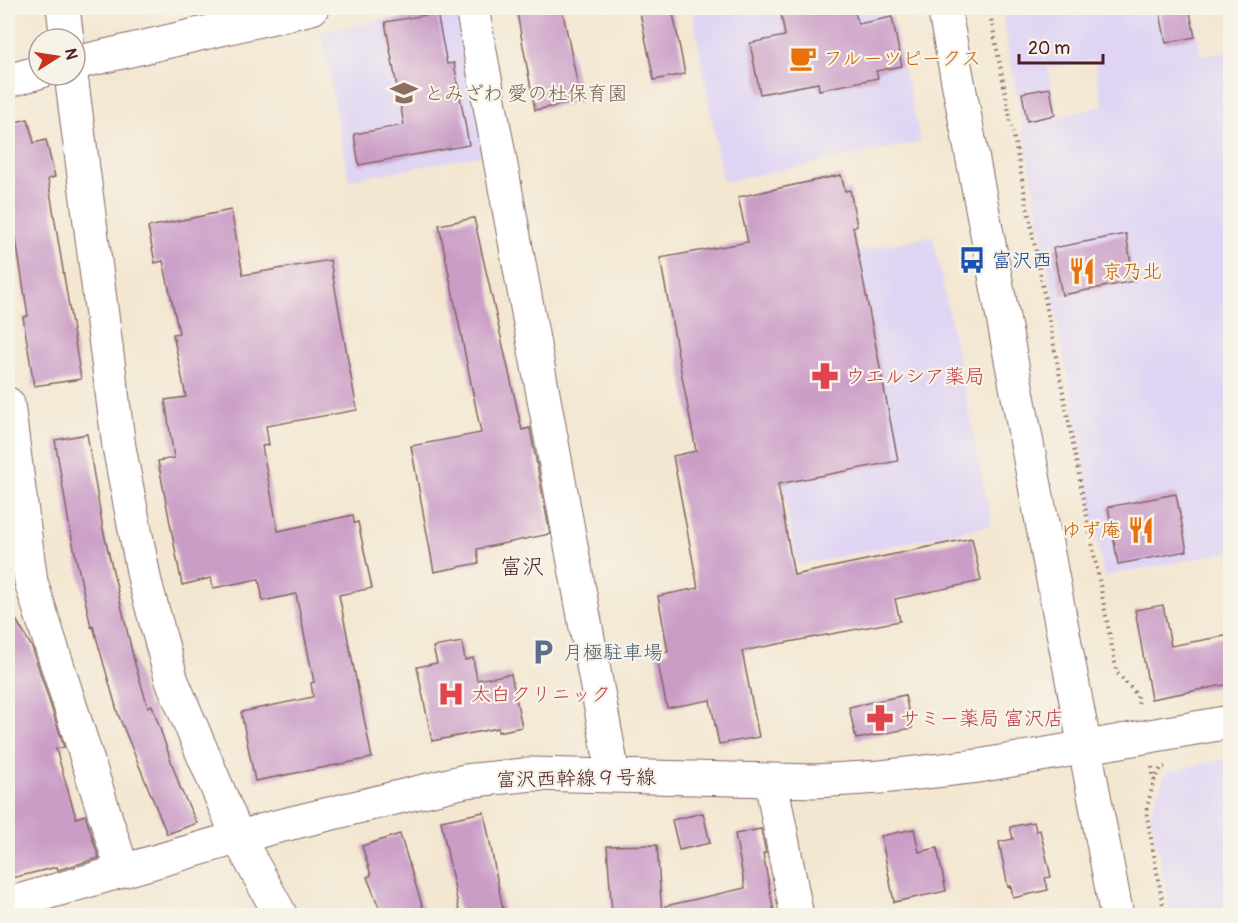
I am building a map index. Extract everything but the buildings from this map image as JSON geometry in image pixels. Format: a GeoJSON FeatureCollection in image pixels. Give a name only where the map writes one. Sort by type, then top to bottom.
{"type":"FeatureCollection","features":[{"type":"Feature","properties":{"kind":"street"},"geometry":{"type":"LineString","coordinates":[[63,8],[65,27]]}},
{"type":"Feature","properties":{"kind":"street"},"geometry":{"type":"LineString","coordinates":[[87,59],[232,16],[312,8]]}},
{"type":"Feature","properties":{"kind":"street"},"geometry":{"type":"LineString","coordinates":[[472,8],[613,774]]}},
{"type":"Feature","properties":{"kind":"street"},"geometry":{"type":"LineString","coordinates":[[944,8],[1117,915]]}},
{"type":"Feature","properties":{"kind":"street"},"geometry":{"type":"LineString","coordinates":[[8,81],[27,75]]}},
{"type":"Feature","properties":{"kind":"street"},"geometry":{"type":"LineString","coordinates":[[73,87],[119,447],[145,582],[172,681],[238,837],[281,915]]}},
{"type":"Feature","properties":{"kind":"street"},"geometry":{"type":"LineString","coordinates":[[8,405],[19,584],[122,870]]}},
{"type":"Feature","properties":{"kind":"street","name":"富沢西幹線９号線"},"geometry":{"type":"LineString","coordinates":[[8,904],[238,837],[394,796],[465,781],[533,774],[613,774],[771,781],[881,777],[978,766],[1230,722]]}},
{"type":"Feature","properties":{"kind":"street"},"geometry":{"type":"LineString","coordinates":[[771,781],[797,915]]}},
{"type":"Feature","properties":{"kind":"path"},"geometry":{"type":"LineString","coordinates":[[989,8],[1117,673],[1137,695],[1155,781],[1146,811],[1165,915]]}},
{"type":"Feature","properties":{"kind":"shaded area"},"geometry":{"type":"Polygon","coordinates":[[[692,8],[890,8],[921,142],[723,182],[692,8]]]}},
{"type":"Feature","properties":{"kind":"shaded area"},"geometry":{"type":"Polygon","coordinates":[[[1001,8],[1192,8],[1201,56],[1230,50],[1230,552],[1104,576],[1001,8]],[[1094,59],[1048,68],[1058,117],[1103,106],[1094,59]]]}},
{"type":"Feature","properties":{"kind":"shaded area","name":"とみざわ 愛の杜保育園"},"geometry":{"type":"Polygon","coordinates":[[[441,9],[463,22],[488,154],[349,180],[321,32],[441,9]]]}},
{"type":"Feature","properties":{"kind":"shaded area"},"geometry":{"type":"Polygon","coordinates":[[[933,236],[992,525],[797,565],[745,274],[933,236]]]}},
{"type":"Feature","properties":{"kind":"shaded area"},"geometry":{"type":"Polygon","coordinates":[[[1230,758],[1230,915],[1172,915],[1150,814],[1166,772],[1230,758]]]}},
{"type":"Feature","properties":{"kind":"place","name":"フルーツピークス"},"geometry":{"type":"Point","coordinates":[803,58]}},
{"type":"Feature","properties":{"kind":"place","name":"とみざわ 愛の杜保育園"},"geometry":{"type":"Point","coordinates":[404,93]}},
{"type":"Feature","properties":{"kind":"place","name":"富沢西"},"geometry":{"type":"Point","coordinates":[972,260]}},
{"type":"Feature","properties":{"kind":"place","name":"京乃北"},"geometry":{"type":"Point","coordinates":[1082,271]}},
{"type":"Feature","properties":{"kind":"place","name":"ウエルシア薬局"},"geometry":{"type":"Point","coordinates":[825,376]}},
{"type":"Feature","properties":{"kind":"place","name":"ゆず庵"},"geometry":{"type":"Point","coordinates":[1141,530]}},
{"type":"Feature","properties":{"kind":"place","name":"月極駐車場"},"geometry":{"type":"Point","coordinates":[543,652]}},
{"type":"Feature","properties":{"kind":"place","name":"太白クリニック"},"geometry":{"type":"Point","coordinates":[451,694]}},
{"type":"Feature","properties":{"kind":"place","name":"サミー薬局 富沢店"},"geometry":{"type":"Point","coordinates":[880,718]}},
{"type":"Feature","properties":{"kind":"district","name":"富沢"},"geometry":{"type":"Point","coordinates":[522,566]}}]}
